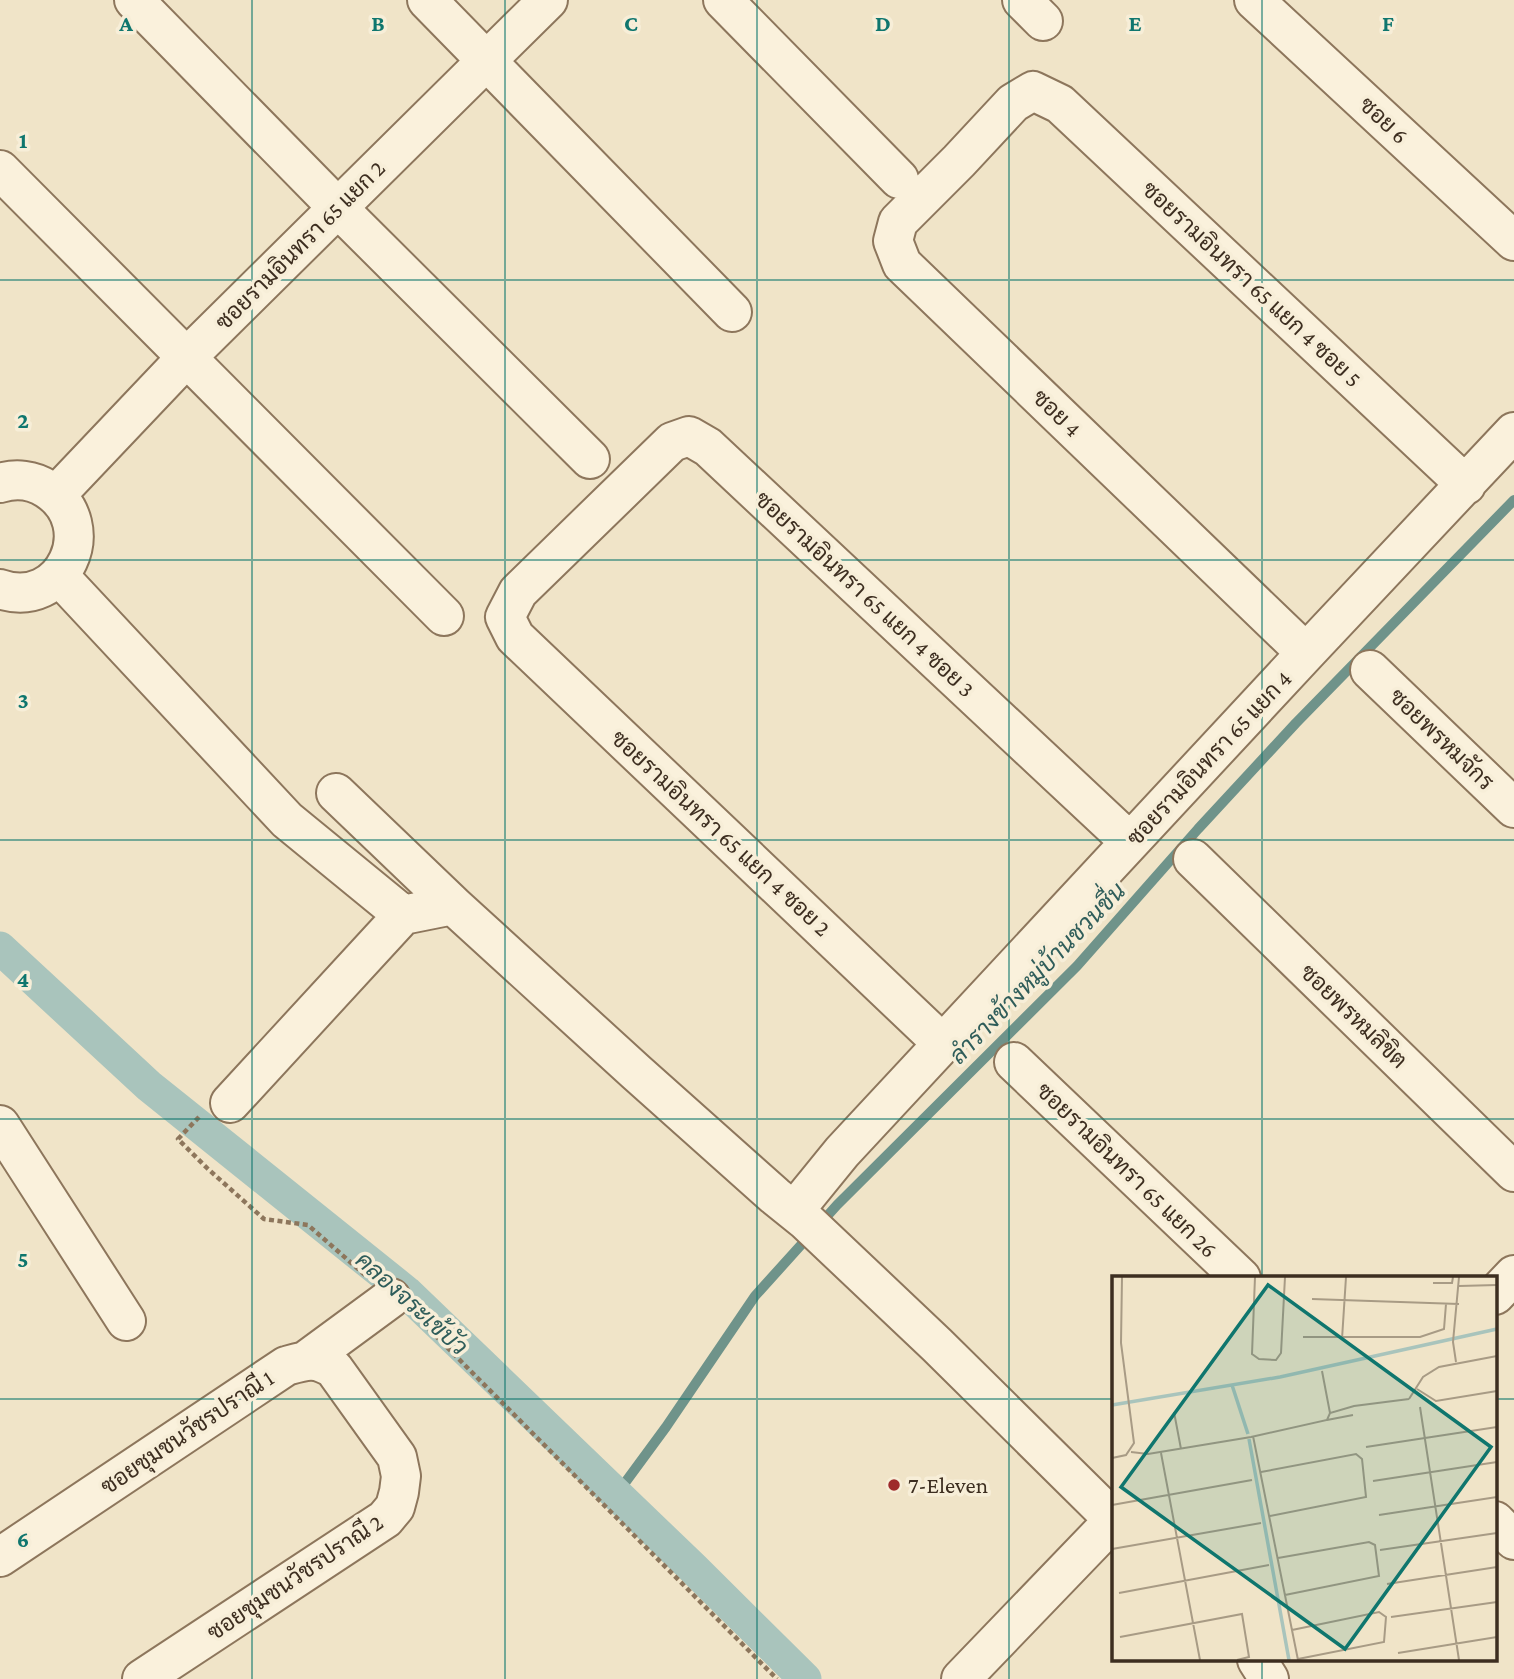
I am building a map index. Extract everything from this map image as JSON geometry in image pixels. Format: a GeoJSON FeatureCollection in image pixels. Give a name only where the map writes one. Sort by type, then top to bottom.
{"type":"FeatureCollection","features":[{"type":"Feature","properties":{"kind":"street"},"geometry":{"type":"LineString","coordinates":[[134,0],[590,460]]}},
{"type":"Feature","properties":{"kind":"street"},"geometry":{"type":"LineString","coordinates":[[427,0],[732,312]]}},
{"type":"Feature","properties":{"kind":"street","name":"ซอยรามอินทรา 65 แยก 2"},"geometry":{"type":"LineString","coordinates":[[56,495],[186,358],[548,0]]}},
{"type":"Feature","properties":{"kind":"street"},"geometry":{"type":"LineString","coordinates":[[723,0],[899,179]]}},
{"type":"Feature","properties":{"kind":"street","name":"ซอย 6"},"geometry":{"type":"LineString","coordinates":[[1254,0],[1514,241]]}},
{"type":"Feature","properties":{"kind":"street","name":"ซอย 4"},"geometry":{"type":"LineString","coordinates":[[1033,91],[1013,103],[898,222],[893,241],[902,264],[1306,653]]}},
{"type":"Feature","properties":{"kind":"street","name":"ซอยรามอินทรา 65 แยก 4 ซอย 5"},"geometry":{"type":"LineString","coordinates":[[1033,91],[1060,104],[1465,485]]}},
{"type":"Feature","properties":{"kind":"street"},"geometry":{"type":"LineString","coordinates":[[0,170],[444,615]]}},
{"type":"Feature","properties":{"kind":"street","name":"ซอยรามอินทรา 65 แยก 4"},"geometry":{"type":"LineString","coordinates":[[810,1225],[842,1152],[1514,432]]}},
{"type":"Feature","properties":{"kind":"street","name":"ซอยรามอินทรา 65 แยก 4 ซอย 3"},"geometry":{"type":"LineString","coordinates":[[505,617],[519,593],[672,442],[689,436],[708,447],[1130,842]]}},
{"type":"Feature","properties":{"kind":"street"},"geometry":{"type":"LineString","coordinates":[[0,483],[22,480],[40,484],[56,495],[68,509],[74,526],[74,544],[69,562],[58,576],[44,587],[27,593],[0,589]]}},
{"type":"Feature","properties":{"kind":"street"},"geometry":{"type":"LineString","coordinates":[[58,576],[287,820],[403,915]]}},
{"type":"Feature","properties":{"kind":"street","name":"ซอยรามอินทรา 65 แยก 4 ซอย 2"},"geometry":{"type":"LineString","coordinates":[[505,617],[514,637],[943,1044]]}},
{"type":"Feature","properties":{"kind":"street","name":"ซอยพรหมจักร"},"geometry":{"type":"LineString","coordinates":[[1370,670],[1514,808]]}},
{"type":"Feature","properties":{"kind":"street"},"geometry":{"type":"LineString","coordinates":[[336,793],[453,905],[636,1072],[810,1225],[937,1345],[1112,1519]]}},
{"type":"Feature","properties":{"kind":"street","name":"ซอยพรหมลิขิต"},"geometry":{"type":"LineString","coordinates":[[1193,859],[1514,1172]]}},
{"type":"Feature","properties":{"kind":"street"},"geometry":{"type":"LineString","coordinates":[[230,1103],[403,915],[453,905]]}},
{"type":"Feature","properties":{"kind":"street","name":"ซอยรามอินทรา 65 แยก 26"},"geometry":{"type":"LineString","coordinates":[[1014,1062],[1239,1276]]}},
{"type":"Feature","properties":{"kind":"street"},"geometry":{"type":"LineString","coordinates":[[0,1125],[126,1321]]}},
{"type":"Feature","properties":{"kind":"street"},"geometry":{"type":"LineString","coordinates":[[1496,1294],[1514,1275]]}},
{"type":"Feature","properties":{"kind":"street","name":"ซอยชุมชนวัชรปราณี 1"},"geometry":{"type":"LineString","coordinates":[[0,1557],[286,1366],[308,1359],[391,1298]]}},
{"type":"Feature","properties":{"kind":"street","name":"ซอยชุมชนวัชรปราณี 2"},"geometry":{"type":"LineString","coordinates":[[142,1679],[385,1519],[395,1507],[401,1476],[397,1457],[334,1369],[323,1362],[308,1359]]}},
{"type":"Feature","properties":{"kind":"street"},"geometry":{"type":"LineString","coordinates":[[961,1679],[1112,1521]]}},
{"type":"Feature","properties":{"kind":"street"},"geometry":{"type":"LineString","coordinates":[[1496,1522],[1514,1540]]}},
{"type":"Feature","properties":{"kind":"street"},"geometry":{"type":"LineString","coordinates":[[1258,1662],[1269,1679]]}},
{"type":"Feature","properties":{"kind":"path"},"geometry":{"type":"LineString","coordinates":[[178,1139],[264,1219],[308,1225],[391,1298],[404,1302],[434,1336],[777,1679]]}},
{"type":"Feature","properties":{"kind":"waterway","name":"ลำรางข้างหมู่บ้านชวนชื่น"},"geometry":{"type":"LineString","coordinates":[[820,1224],[1077,966],[1296,723],[1514,500]]}},
{"type":"Feature","properties":{"kind":"waterway","name":"คลองจระเข้บัว"},"geometry":{"type":"LineString","coordinates":[[0,948],[149,1086],[406,1292],[805,1679]]}},
{"type":"Feature","properties":{"kind":"waterway","name":"ลำรางข้างหมู่บ้านชวนชื่น"},"geometry":{"type":"LineString","coordinates":[[616,1495],[755,1296],[810,1235]]}},
{"type":"Feature","properties":{"kind":"place","name":"7-Eleven"},"geometry":{"type":"Point","coordinates":[894,1485]}}]}
